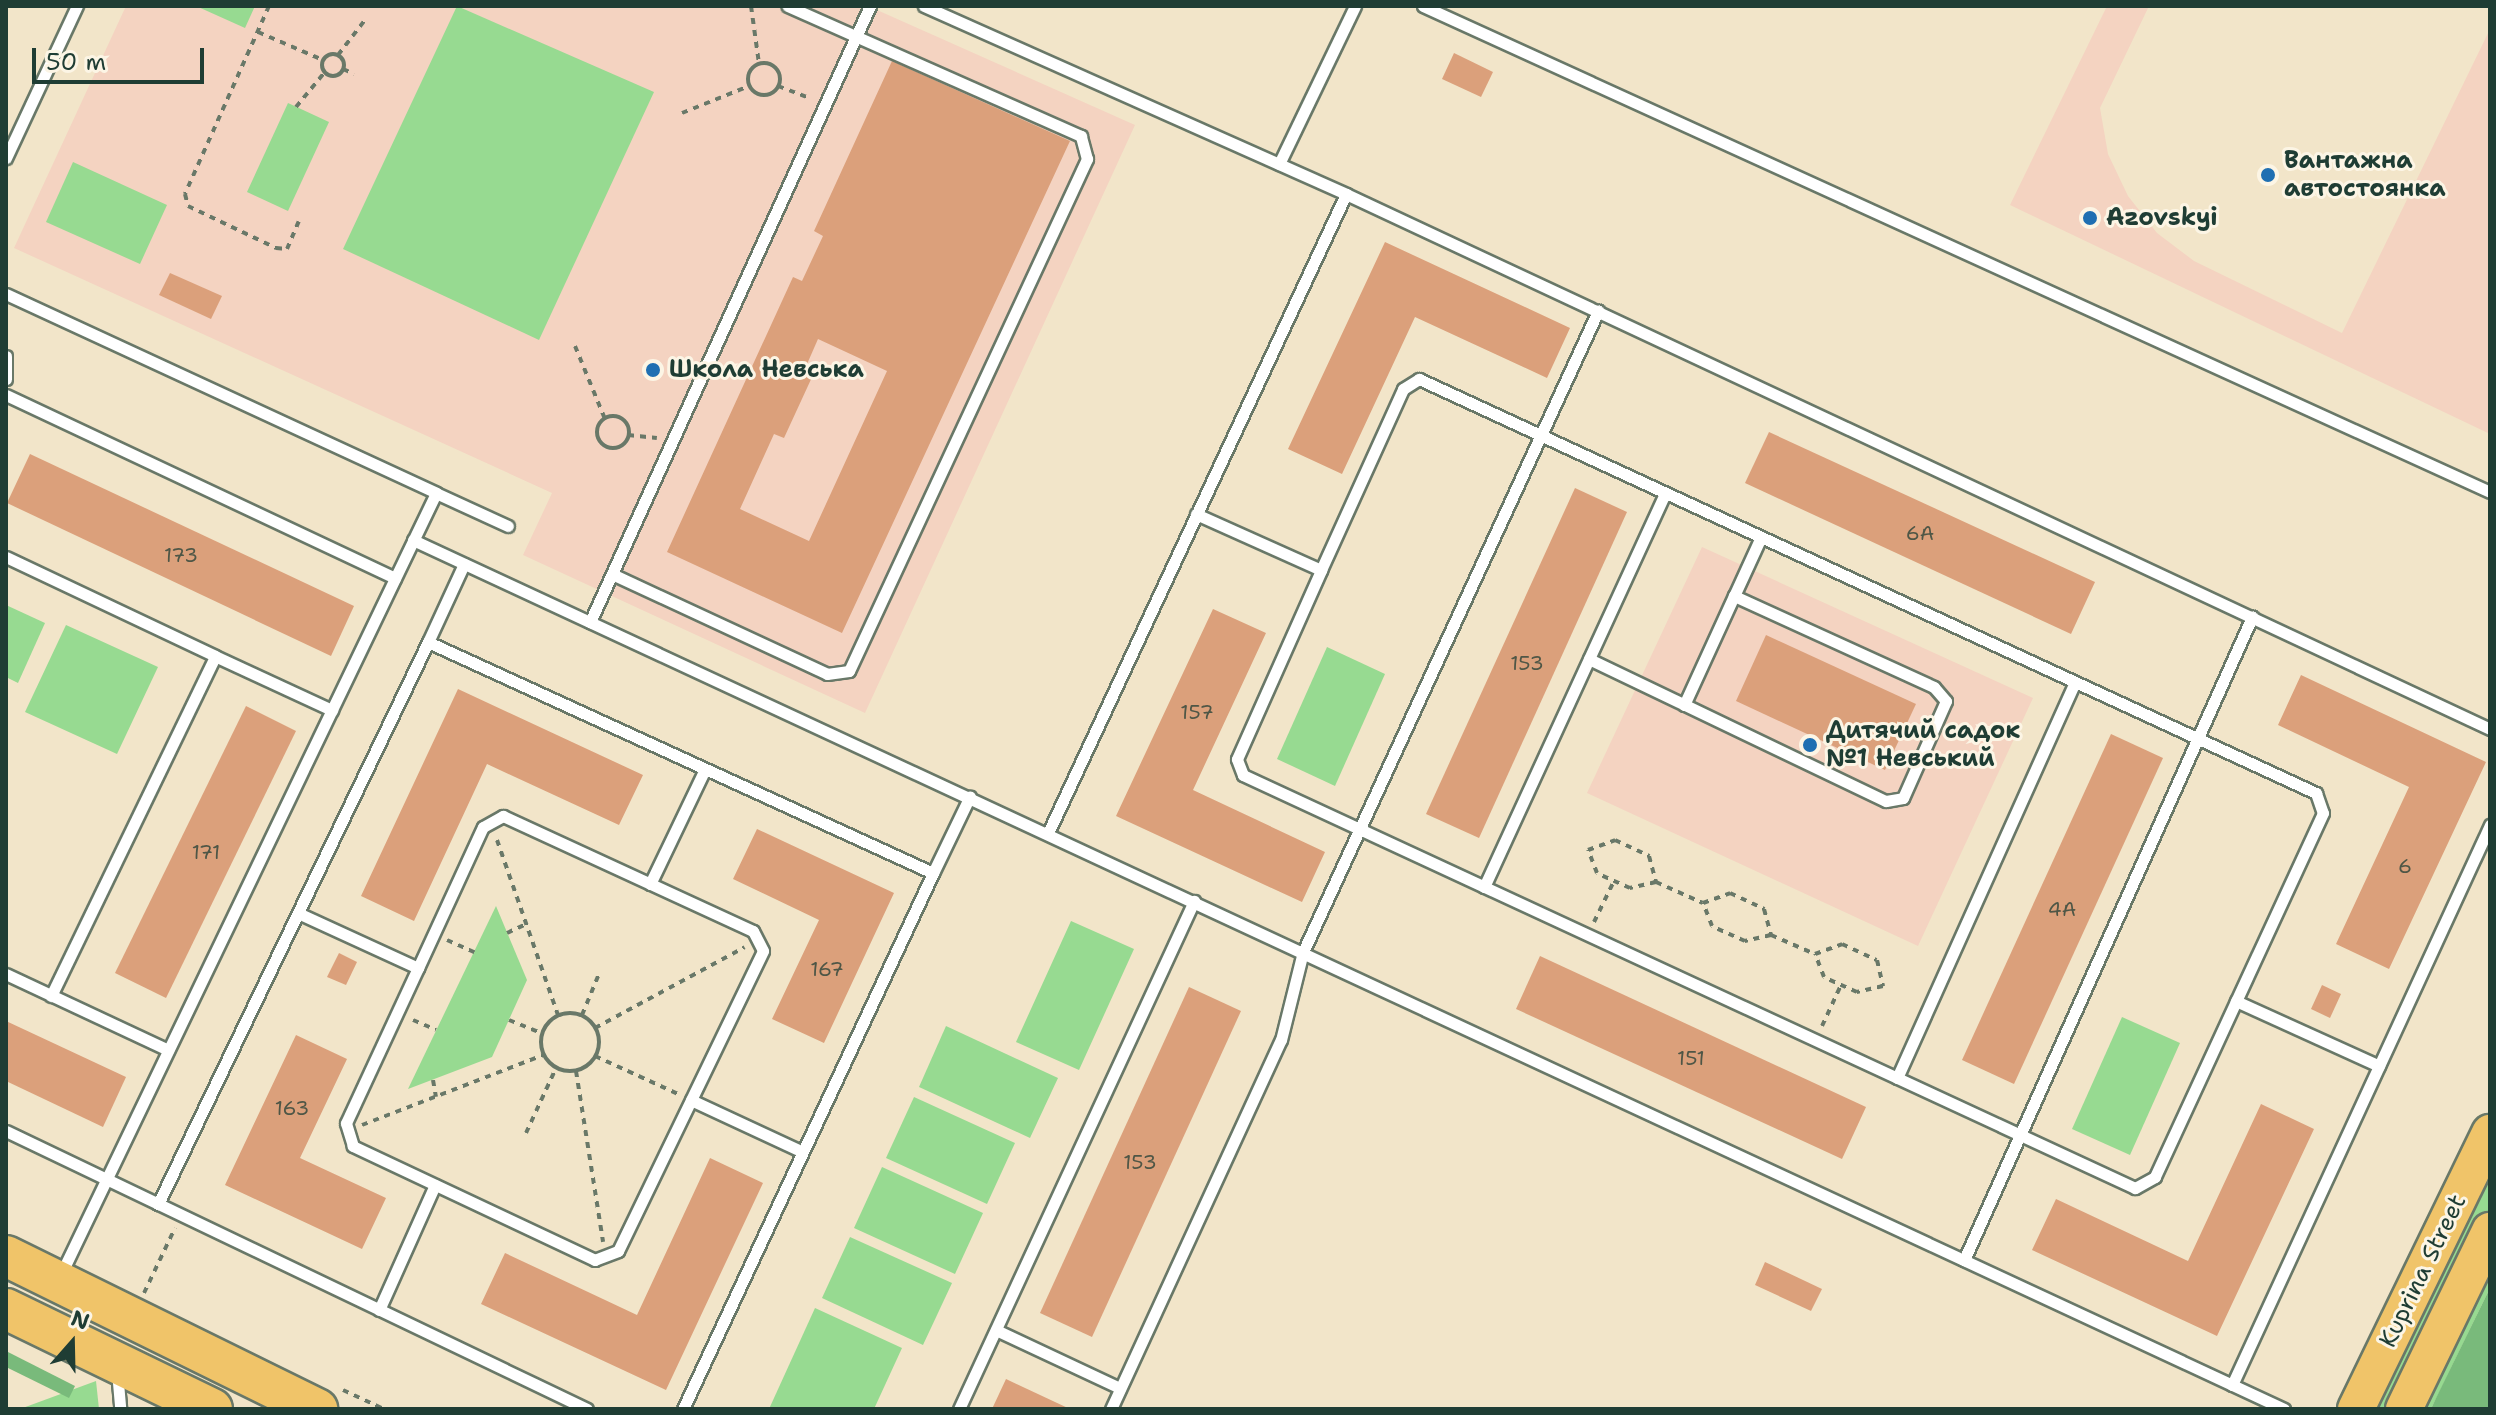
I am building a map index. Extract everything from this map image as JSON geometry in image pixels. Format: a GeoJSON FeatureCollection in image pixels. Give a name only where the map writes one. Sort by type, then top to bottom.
{"type":"FeatureCollection","features":[{"type":"Feature","properties":{"kind":"highway"},"geometry":{"type":"LineString","coordinates":[[6,1256],[323,1396]]}},
{"type":"Feature","properties":{"kind":"highway"},"geometry":{"type":"LineString","coordinates":[[6,1309],[212,1409]]}},
{"type":"Feature","properties":{"kind":"main road","name":"Kuprina Street"},"geometry":{"type":"LineString","coordinates":[[2356,1409],[2490,1133]]}},
{"type":"Feature","properties":{"kind":"main road","name":"Kuprina Street"},"geometry":{"type":"LineString","coordinates":[[2404,1409],[2490,1231]]}},
{"type":"Feature","properties":{"kind":"lane"},"geometry":{"type":"LineString","coordinates":[[6,158],[77,6]]}},
{"type":"Feature","properties":{"kind":"lane"},"geometry":{"type":"LineString","coordinates":[[612,574],[827,674],[849,671],[1087,159],[1081,136],[788,6]]}},
{"type":"Feature","properties":{"kind":"lane"},"geometry":{"type":"LineString","coordinates":[[590,622],[870,6]]}},
{"type":"Feature","properties":{"kind":"lane"},"geometry":{"type":"LineString","coordinates":[[924,6],[1346,194],[2490,729]]}},
{"type":"Feature","properties":{"kind":"lane"},"geometry":{"type":"LineString","coordinates":[[1279,164],[1355,6]]}},
{"type":"Feature","properties":{"kind":"lane"},"geometry":{"type":"LineString","coordinates":[[1429,7],[2490,492]]}},
{"type":"Feature","properties":{"kind":"lane"},"geometry":{"type":"LineString","coordinates":[[1048,833],[1346,194]]}},
{"type":"Feature","properties":{"kind":"lane"},"geometry":{"type":"LineString","coordinates":[[6,294],[508,526]]}},
{"type":"Feature","properties":{"kind":"lane"},"geometry":{"type":"LineString","coordinates":[[1111,1409],[1281,1040],[1303,952],[1598,311]]}},
{"type":"Feature","properties":{"kind":"lane"},"geometry":{"type":"LineString","coordinates":[[6,356],[6,379]]}},
{"type":"Feature","properties":{"kind":"lane"},"geometry":{"type":"LineString","coordinates":[[1419,379],[1541,435],[2316,793],[2323,813],[2155,1177],[2135,1188],[1243,775],[1237,759],[1403,389],[1419,379]]}},
{"type":"Feature","properties":{"kind":"lane"},"geometry":{"type":"LineString","coordinates":[[6,395],[395,578]]}},
{"type":"Feature","properties":{"kind":"lane"},"geometry":{"type":"LineString","coordinates":[[57,1281],[436,493]]}},
{"type":"Feature","properties":{"kind":"lane"},"geometry":{"type":"LineString","coordinates":[[1484,887],[1665,493]]}},
{"type":"Feature","properties":{"kind":"lane"},"geometry":{"type":"LineString","coordinates":[[1196,514],[1321,570]]}},
{"type":"Feature","properties":{"kind":"lane"},"geometry":{"type":"LineString","coordinates":[[1684,705],[1761,537]]}},
{"type":"Feature","properties":{"kind":"lane"},"geometry":{"type":"LineString","coordinates":[[413,540],[970,796],[2284,1409]]}},
{"type":"Feature","properties":{"kind":"lane"},"geometry":{"type":"LineString","coordinates":[[6,557],[332,710]]}},
{"type":"Feature","properties":{"kind":"lane"},"geometry":{"type":"LineString","coordinates":[[158,1204],[464,564]]}},
{"type":"Feature","properties":{"kind":"lane"},"geometry":{"type":"LineString","coordinates":[[1589,659],[1895,803],[1909,790],[1945,711],[1934,687],[1734,596]]}},
{"type":"Feature","properties":{"kind":"lane"},"geometry":{"type":"LineString","coordinates":[[1964,1260],[2252,617]]}},
{"type":"Feature","properties":{"kind":"lane"},"geometry":{"type":"LineString","coordinates":[[428,642],[933,873]]}},
{"type":"Feature","properties":{"kind":"lane"},"geometry":{"type":"LineString","coordinates":[[51,996],[215,656]]}},
{"type":"Feature","properties":{"kind":"lane"},"geometry":{"type":"LineString","coordinates":[[1897,1078],[2075,682]]}},
{"type":"Feature","properties":{"kind":"lane"},"geometry":{"type":"LineString","coordinates":[[650,884],[705,769]]}},
{"type":"Feature","properties":{"kind":"lane"},"geometry":{"type":"LineString","coordinates":[[683,1409],[801,1151],[970,796]]}},
{"type":"Feature","properties":{"kind":"lane"},"geometry":{"type":"LineString","coordinates":[[503,816],[753,931],[763,951],[618,1251],[595,1260],[353,1146],[348,1131],[397,1013],[491,822],[503,816]]}},
{"type":"Feature","properties":{"kind":"lane"},"geometry":{"type":"LineString","coordinates":[[2232,1385],[2490,825]]}},
{"type":"Feature","properties":{"kind":"lane"},"geometry":{"type":"LineString","coordinates":[[959,1409],[1194,901]]}},
{"type":"Feature","properties":{"kind":"lane"},"geometry":{"type":"LineString","coordinates":[[298,913],[418,968]]}},
{"type":"Feature","properties":{"kind":"lane"},"geometry":{"type":"LineString","coordinates":[[6,974],[168,1050]]}},
{"type":"Feature","properties":{"kind":"lane"},"geometry":{"type":"LineString","coordinates":[[2236,1001],[2379,1066]]}},
{"type":"Feature","properties":{"kind":"lane"},"geometry":{"type":"LineString","coordinates":[[691,1100],[801,1151]]}},
{"type":"Feature","properties":{"kind":"lane"},"geometry":{"type":"LineString","coordinates":[[6,1131],[587,1409]]}},
{"type":"Feature","properties":{"kind":"lane"},"geometry":{"type":"LineString","coordinates":[[379,1310],[435,1185]]}},
{"type":"Feature","properties":{"kind":"lane"},"geometry":{"type":"LineString","coordinates":[[996,1330],[1120,1388]]}},
{"type":"Feature","properties":{"kind":"lane"},"geometry":{"type":"LineString","coordinates":[[116,1362],[120,1409]]}},
{"type":"Feature","properties":{"kind":"path"},"geometry":{"type":"LineString","coordinates":[[269,6],[185,194],[188,206],[276,248],[287,249],[299,221]]}},
{"type":"Feature","properties":{"kind":"path"},"geometry":{"type":"LineString","coordinates":[[682,113],[749,86],[759,64],[751,6]]}},
{"type":"Feature","properties":{"kind":"path"},"geometry":{"type":"LineString","coordinates":[[258,32],[323,60],[338,55],[365,20]]}},
{"type":"Feature","properties":{"kind":"path"},"geometry":{"type":"LineString","coordinates":[[338,55],[343,69]]}},
{"type":"Feature","properties":{"kind":"path"},"geometry":{"type":"LineString","coordinates":[[323,60],[325,72]]}},
{"type":"Feature","properties":{"kind":"path"},"geometry":{"type":"LineString","coordinates":[[759,64],[776,69],[778,86]]}},
{"type":"Feature","properties":{"kind":"path"},"geometry":{"type":"LineString","coordinates":[[296,107],[325,72],[343,69],[354,74]]}},
{"type":"Feature","properties":{"kind":"path"},"geometry":{"type":"LineString","coordinates":[[749,86],[764,95],[778,86]]}},
{"type":"Feature","properties":{"kind":"path"},"geometry":{"type":"LineString","coordinates":[[778,86],[825,104]]}},
{"type":"Feature","properties":{"kind":"path"},"geometry":{"type":"LineString","coordinates":[[575,346],[605,419]]}},
{"type":"Feature","properties":{"kind":"path"},"geometry":{"type":"LineString","coordinates":[[605,419],[597,430],[602,444],[617,448],[628,435]]}},
{"type":"Feature","properties":{"kind":"path"},"geometry":{"type":"LineString","coordinates":[[605,419],[622,419],[628,435]]}},
{"type":"Feature","properties":{"kind":"path"},"geometry":{"type":"LineString","coordinates":[[628,435],[673,440]]}},
{"type":"Feature","properties":{"kind":"path"},"geometry":{"type":"LineString","coordinates":[[491,822],[558,1015]]}},
{"type":"Feature","properties":{"kind":"path"},"geometry":{"type":"LineString","coordinates":[[1656,882],[1649,856],[1615,840],[1588,850],[1597,873],[1630,888],[1656,882],[1703,903],[1730,893],[1764,909],[1771,935]]}},
{"type":"Feature","properties":{"kind":"path"},"geometry":{"type":"LineString","coordinates":[[1587,935],[1614,881]]}},
{"type":"Feature","properties":{"kind":"path"},"geometry":{"type":"LineString","coordinates":[[1703,903],[1712,926],[1745,941],[1771,935],[1815,954],[1842,944],[1877,960],[1883,986],[1857,992],[1841,985],[1824,977],[1815,954]]}},
{"type":"Feature","properties":{"kind":"path"},"geometry":{"type":"LineString","coordinates":[[507,933],[526,924]]}},
{"type":"Feature","properties":{"kind":"path"},"geometry":{"type":"LineString","coordinates":[[434,934],[474,952]]}},
{"type":"Feature","properties":{"kind":"path"},"geometry":{"type":"LineString","coordinates":[[595,1028],[758,940]]}},
{"type":"Feature","properties":{"kind":"path"},"geometry":{"type":"LineString","coordinates":[[582,1015],[599,974]]}},
{"type":"Feature","properties":{"kind":"path"},"geometry":{"type":"LineString","coordinates":[[1815,1040],[1841,985]]}},
{"type":"Feature","properties":{"kind":"path"},"geometry":{"type":"LineString","coordinates":[[397,1013],[436,1030]]}},
{"type":"Feature","properties":{"kind":"path"},"geometry":{"type":"LineString","coordinates":[[558,1015],[582,1015],[595,1028],[595,1056],[576,1071],[556,1068],[543,1055],[542,1033],[558,1015]]}},
{"type":"Feature","properties":{"kind":"path"},"geometry":{"type":"LineString","coordinates":[[509,1020],[542,1033]]}},
{"type":"Feature","properties":{"kind":"path"},"geometry":{"type":"LineString","coordinates":[[348,1131],[543,1055]]}},
{"type":"Feature","properties":{"kind":"path"},"geometry":{"type":"LineString","coordinates":[[595,1056],[691,1100]]}},
{"type":"Feature","properties":{"kind":"path"},"geometry":{"type":"LineString","coordinates":[[526,1133],[556,1068]]}},
{"type":"Feature","properties":{"kind":"path"},"geometry":{"type":"LineString","coordinates":[[576,1071],[605,1256]]}},
{"type":"Feature","properties":{"kind":"path"},"geometry":{"type":"LineString","coordinates":[[433,1080],[436,1097]]}},
{"type":"Feature","properties":{"kind":"path"},"geometry":{"type":"LineString","coordinates":[[156,1302],[143,1296],[181,1216]]}},
{"type":"Feature","properties":{"kind":"path"},"geometry":{"type":"LineString","coordinates":[[323,1396],[384,1409]]}},
{"type":"Feature","properties":{"kind":"shaded area","name":"Школа Невська"},"geometry":{"type":"Polygon","coordinates":[[[126,6],[868,6],[1135,125],[865,713],[523,555],[552,493],[14,248],[126,6]]]}},
{"type":"Feature","properties":{"kind":"shaded area","name":"Azovskyi"},"geometry":{"type":"Polygon","coordinates":[[[2107,6],[2149,6],[2100,108],[2108,154],[2128,196],[2157,233],[2194,261],[2342,333],[2490,29],[2490,434],[2010,205],[2107,6]]]}},
{"type":"Feature","properties":{"kind":"shaded area","name":"Дитячий садок №1 Невський"},"geometry":{"type":"Polygon","coordinates":[[[1702,547],[2033,698],[1918,946],[1587,793],[1702,547]]]}},
{"type":"Feature","properties":{"kind":"green space"},"geometry":{"type":"Polygon","coordinates":[[[196,6],[255,6],[245,28],[196,6]]]}},
{"type":"Feature","properties":{"kind":"green space"},"geometry":{"type":"Polygon","coordinates":[[[457,6],[654,92],[539,340],[343,249],[457,6]]]}},
{"type":"Feature","properties":{"kind":"green space"},"geometry":{"type":"Polygon","coordinates":[[[288,103],[329,122],[288,211],[247,192],[288,103]]]}},
{"type":"Feature","properties":{"kind":"green space"},"geometry":{"type":"Polygon","coordinates":[[[73,162],[167,205],[140,264],[46,222],[73,162]]]}},
{"type":"Feature","properties":{"kind":"green space"},"geometry":{"type":"Polygon","coordinates":[[[6,605],[45,623],[18,683],[6,677],[6,605]]]}},
{"type":"Feature","properties":{"kind":"green space"},"geometry":{"type":"Polygon","coordinates":[[[66,625],[158,667],[117,754],[25,712],[66,625]]]}},
{"type":"Feature","properties":{"kind":"green space"},"geometry":{"type":"Polygon","coordinates":[[[1327,647],[1385,674],[1335,786],[1277,759],[1327,647]]]}},
{"type":"Feature","properties":{"kind":"green space"},"geometry":{"type":"Polygon","coordinates":[[[496,906],[527,980],[492,1057],[408,1089],[496,906]]]}},
{"type":"Feature","properties":{"kind":"green space"},"geometry":{"type":"Polygon","coordinates":[[[1071,921],[1134,949],[1079,1070],[1016,1042],[1071,921]]]}},
{"type":"Feature","properties":{"kind":"green space"},"geometry":{"type":"Polygon","coordinates":[[[2122,1017],[2180,1043],[2130,1155],[2072,1129],[2122,1017]]]}},
{"type":"Feature","properties":{"kind":"green space"},"geometry":{"type":"Polygon","coordinates":[[[946,1026],[1058,1078],[1030,1138],[919,1087],[946,1026]]]}},
{"type":"Feature","properties":{"kind":"green space"},"geometry":{"type":"Polygon","coordinates":[[[914,1097],[1015,1143],[987,1204],[886,1158],[914,1097]]]}},
{"type":"Feature","properties":{"kind":"green space"},"geometry":{"type":"Polygon","coordinates":[[[2490,1157],[2490,1207],[2392,1409],[2368,1409],[2490,1157]]]}},
{"type":"Feature","properties":{"kind":"green space"},"geometry":{"type":"Polygon","coordinates":[[[882,1167],[983,1213],[955,1274],[854,1228],[882,1167]]]}},
{"type":"Feature","properties":{"kind":"green space"},"geometry":{"type":"Polygon","coordinates":[[[850,1237],[952,1283],[923,1345],[822,1298],[850,1237]]]}},
{"type":"Feature","properties":{"kind":"green space"},"geometry":{"type":"Polygon","coordinates":[[[2490,1265],[2490,1288],[2431,1409],[2420,1409],[2490,1265]]]}},
{"type":"Feature","properties":{"kind":"green space"},"geometry":{"type":"Polygon","coordinates":[[[2490,1288],[2490,1409],[2431,1409],[2437,1396],[2490,1288]]]}},
{"type":"Feature","properties":{"kind":"green space"},"geometry":{"type":"Polygon","coordinates":[[[815,1308],[902,1348],[874,1409],[769,1409],[815,1308]]]}},
{"type":"Feature","properties":{"kind":"green space"},"geometry":{"type":"Polygon","coordinates":[[[6,1351],[75,1386],[69,1398],[6,1367],[6,1351]]]}},
{"type":"Feature","properties":{"kind":"green space"},"geometry":{"type":"Polygon","coordinates":[[[96,1381],[99,1409],[20,1409],[96,1381]]]}},
{"type":"Feature","properties":{"kind":"building"},"geometry":{"type":"Polygon","coordinates":[[[1454,53],[1493,72],[1481,97],[1442,79],[1454,53]]]}},
{"type":"Feature","properties":{"kind":"building"},"geometry":{"type":"Polygon","coordinates":[[[892,61],[1070,141],[842,633],[667,552],[793,277],[802,281],[823,236],[814,231],[892,61]],[[818,339],[804,371],[813,375],[784,438],[774,434],[740,509],[809,541],[887,371],[818,339]]]}},
{"type":"Feature","properties":{"kind":"building"},"geometry":{"type":"Polygon","coordinates":[[[1385,242],[1570,328],[1547,378],[1415,317],[1342,474],[1288,449],[1385,242]]]}},
{"type":"Feature","properties":{"kind":"building"},"geometry":{"type":"Polygon","coordinates":[[[170,273],[222,296],[211,319],[159,295],[170,273]]]}},
{"type":"Feature","properties":{"kind":"building"},"geometry":{"type":"Polygon","coordinates":[[[1769,432],[2095,582],[2071,634],[1745,483],[1769,432]]]}},
{"type":"Feature","properties":{"kind":"building"},"geometry":{"type":"Polygon","coordinates":[[[30,454],[354,606],[331,656],[7,503],[30,454]]]}},
{"type":"Feature","properties":{"kind":"building"},"geometry":{"type":"Polygon","coordinates":[[[1575,488],[1627,512],[1479,838],[1426,814],[1575,488]]]}},
{"type":"Feature","properties":{"kind":"building"},"geometry":{"type":"Polygon","coordinates":[[[1213,609],[1266,633],[1193,790],[1325,852],[1302,902],[1116,816],[1213,609]]]}},
{"type":"Feature","properties":{"kind":"building"},"geometry":{"type":"Polygon","coordinates":[[[1766,635],[1916,704],[1885,770],[1736,701],[1766,635]]]}},
{"type":"Feature","properties":{"kind":"building"},"geometry":{"type":"Polygon","coordinates":[[[2301,675],[2486,762],[2389,969],[2336,944],[2409,787],[2278,725],[2301,675]]]}},
{"type":"Feature","properties":{"kind":"building"},"geometry":{"type":"Polygon","coordinates":[[[458,689],[643,775],[619,825],[487,764],[414,921],[361,896],[458,689]]]}},
{"type":"Feature","properties":{"kind":"building"},"geometry":{"type":"Polygon","coordinates":[[[246,706],[296,731],[166,998],[115,973],[246,706]]]}},
{"type":"Feature","properties":{"kind":"building"},"geometry":{"type":"Polygon","coordinates":[[[2111,734],[2163,758],[2014,1084],[1962,1060],[2111,734]]]}},
{"type":"Feature","properties":{"kind":"building"},"geometry":{"type":"Polygon","coordinates":[[[757,829],[894,893],[824,1043],[772,1019],[819,920],[733,879],[757,829]]]}},
{"type":"Feature","properties":{"kind":"building"},"geometry":{"type":"Polygon","coordinates":[[[339,953],[357,962],[346,985],[327,977],[339,953]]]}},
{"type":"Feature","properties":{"kind":"building"},"geometry":{"type":"Polygon","coordinates":[[[1540,956],[1866,1107],[1842,1159],[1516,1009],[1540,956]]]}},
{"type":"Feature","properties":{"kind":"building"},"geometry":{"type":"Polygon","coordinates":[[[2322,985],[2341,994],[2330,1018],[2311,1009],[2322,985]]]}},
{"type":"Feature","properties":{"kind":"building"},"geometry":{"type":"Polygon","coordinates":[[[1189,987],[1241,1011],[1092,1337],[1040,1313],[1189,987]]]}},
{"type":"Feature","properties":{"kind":"building"},"geometry":{"type":"Polygon","coordinates":[[[6,1021],[126,1077],[103,1127],[6,1081],[6,1021]]]}},
{"type":"Feature","properties":{"kind":"building"},"geometry":{"type":"Polygon","coordinates":[[[296,1035],[347,1059],[300,1158],[386,1198],[362,1249],[225,1185],[296,1035]]]}},
{"type":"Feature","properties":{"kind":"building"},"geometry":{"type":"Polygon","coordinates":[[[2261,1104],[2314,1129],[2217,1336],[2032,1250],[2056,1199],[2188,1261],[2261,1104]]]}},
{"type":"Feature","properties":{"kind":"building"},"geometry":{"type":"Polygon","coordinates":[[[710,1158],[763,1183],[666,1390],[481,1304],[505,1253],[637,1315],[710,1158]]]}},
{"type":"Feature","properties":{"kind":"building"},"geometry":{"type":"Polygon","coordinates":[[[1765,1262],[1822,1289],[1811,1311],[1755,1285],[1765,1262]]]}},
{"type":"Feature","properties":{"kind":"building"},"geometry":{"type":"Polygon","coordinates":[[[1006,1379],[1070,1409],[992,1409],[1006,1379]]]}},
{"type":"Feature","properties":{"kind":"place","name":"Вантажна автостоянка"},"geometry":{"type":"Point","coordinates":[2268,175]}},
{"type":"Feature","properties":{"kind":"place","name":"Azovskyi"},"geometry":{"type":"Point","coordinates":[2090,218]}},
{"type":"Feature","properties":{"kind":"place","name":"Школа Невська"},"geometry":{"type":"Point","coordinates":[653,370]}},
{"type":"Feature","properties":{"kind":"place","name":"Дитячий садок №1 Невський"},"geometry":{"type":"Point","coordinates":[1810,745]}}]}
